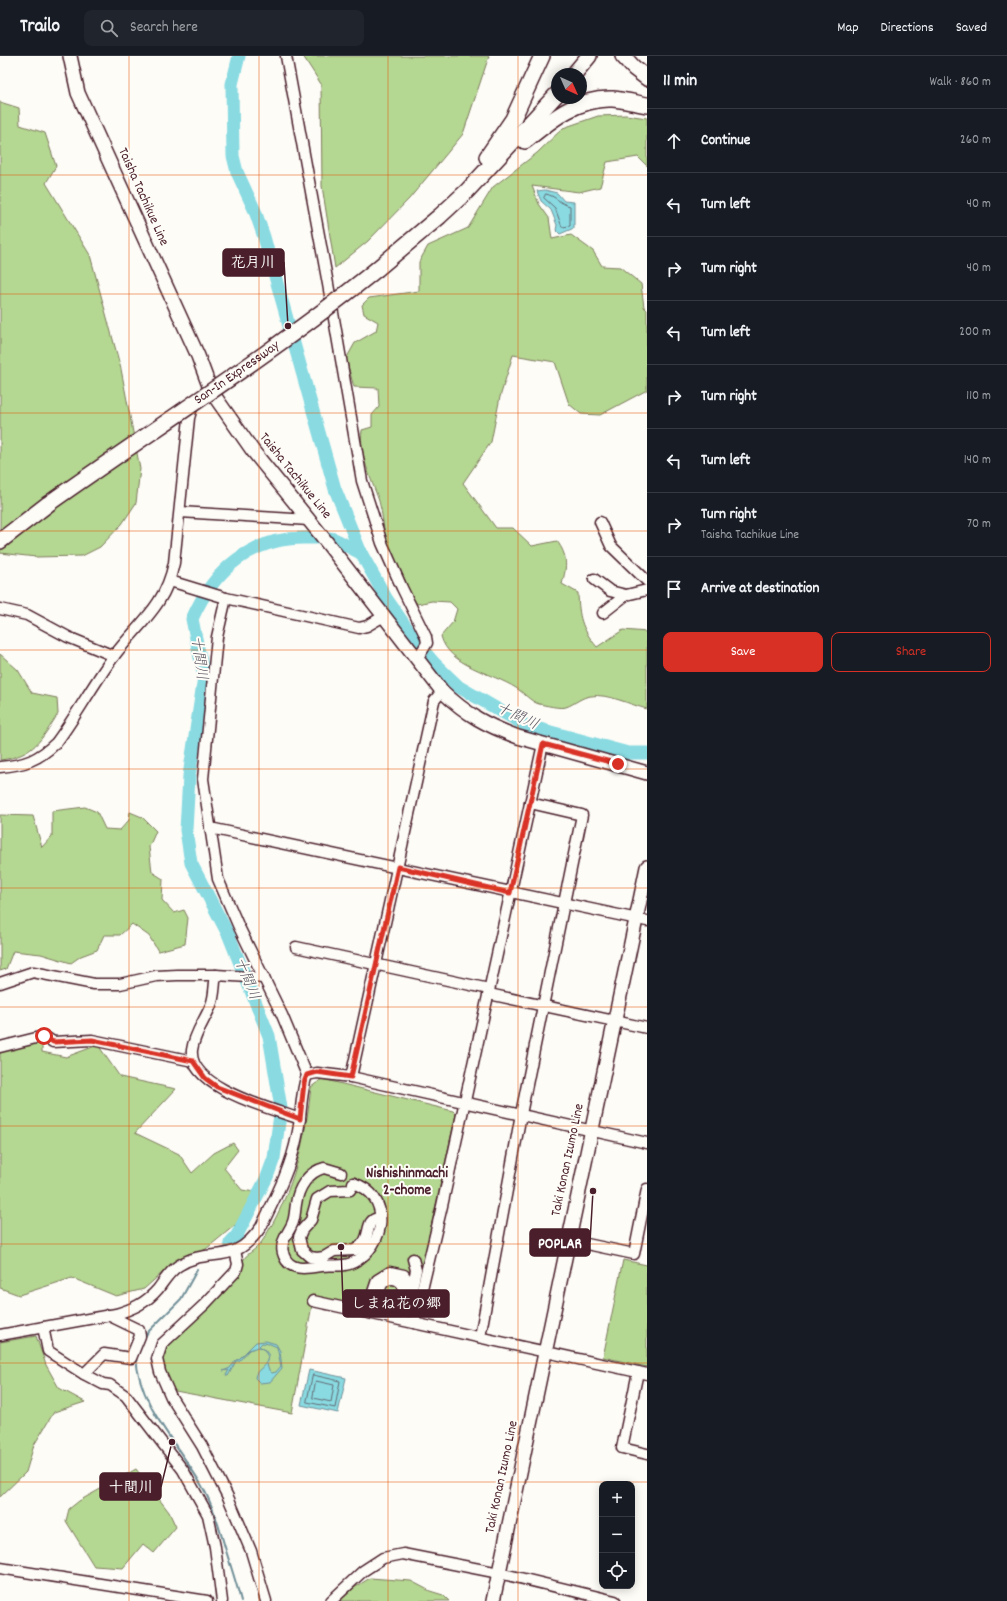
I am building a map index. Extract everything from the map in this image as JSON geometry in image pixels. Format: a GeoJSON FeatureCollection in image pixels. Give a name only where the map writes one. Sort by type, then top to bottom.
{"type":"FeatureCollection","features":[{"type":"Feature","properties":{"kind":"highway"},"geometry":{"type":"LineString","coordinates":[[466,190],[503,135],[519,106],[542,56]]}},
{"type":"Feature","properties":{"kind":"highway"},"geometry":{"type":"LineString","coordinates":[[579,68],[589,56]]}},
{"type":"Feature","properties":{"kind":"highway"},"geometry":{"type":"LineString","coordinates":[[623,56],[634,68],[647,78]]}},
{"type":"Feature","properties":{"kind":"highway"},"geometry":{"type":"LineString","coordinates":[[466,190],[543,126],[569,109],[591,100],[613,99],[647,105]]}},
{"type":"Feature","properties":{"kind":"highway","name":"San-In Expressway"},"geometry":{"type":"LineString","coordinates":[[0,536],[241,371],[334,303],[375,267],[440,216],[551,100]]}},
{"type":"Feature","properties":{"kind":"highway","name":"San-In Expressway"},"geometry":{"type":"LineString","coordinates":[[0,541],[47,503]]}},
{"type":"Feature","properties":{"kind":"main road","name":"Taisha Tachikue Line"},"geometry":{"type":"LineString","coordinates":[[70,56],[78,93],[194,349],[211,391],[253,451],[331,547],[442,691],[458,706],[477,719],[518,737],[647,773]]}},
{"type":"Feature","properties":{"kind":"main road","name":"Taki Konan Izumo Line"},"geometry":{"type":"LineString","coordinates":[[493,1601],[614,1020],[641,920],[647,866]]}},
{"type":"Feature","properties":{"kind":"street"},"geometry":{"type":"LineString","coordinates":[[286,56],[328,284],[362,481],[382,543],[426,637],[427,642],[418,658]]}},
{"type":"Feature","properties":{"kind":"street"},"geometry":{"type":"LineString","coordinates":[[0,767],[23,764],[36,759],[51,748],[64,732],[114,656],[162,599],[170,581],[180,512],[189,418],[192,408],[198,401],[211,391]]}},
{"type":"Feature","properties":{"kind":"street"},"geometry":{"type":"LineString","coordinates":[[180,512],[309,520]]}},
{"type":"Feature","properties":{"kind":"street"},"geometry":{"type":"LineString","coordinates":[[600,522],[611,546],[647,581]]}},
{"type":"Feature","properties":{"kind":"street"},"geometry":{"type":"LineString","coordinates":[[594,579],[610,591],[626,595]]}},
{"type":"Feature","properties":{"kind":"street"},"geometry":{"type":"LineString","coordinates":[[170,581],[226,598],[359,628],[367,626],[384,616]]}},
{"type":"Feature","properties":{"kind":"street"},"geometry":{"type":"LineString","coordinates":[[603,613],[626,595],[647,590]]}},
{"type":"Feature","properties":{"kind":"street"},"geometry":{"type":"LineString","coordinates":[[0,1335],[125,1311],[141,1305],[153,1294],[173,1270],[185,1262],[192,1259],[236,1252],[248,1244],[254,1237],[269,1212],[292,1158],[300,1119],[304,1083],[307,1075],[282,1015],[238,926],[218,879],[203,779],[218,637],[226,598]]}},
{"type":"Feature","properties":{"kind":"street"},"geometry":{"type":"LineString","coordinates":[[0,609],[27,615],[68,637],[114,656]]}},
{"type":"Feature","properties":{"kind":"street"},"geometry":{"type":"LineString","coordinates":[[351,1077],[434,701],[442,691]]}},
{"type":"Feature","properties":{"kind":"street"},"geometry":{"type":"LineString","coordinates":[[414,1323],[489,992],[543,744]]}},
{"type":"Feature","properties":{"kind":"street"},"geometry":{"type":"LineString","coordinates":[[480,1337],[521,1114],[582,815],[530,803]]}},
{"type":"Feature","properties":{"kind":"street"},"geometry":{"type":"LineString","coordinates":[[210,828],[641,920]]}},
{"type":"Feature","properties":{"kind":"street"},"geometry":{"type":"LineString","coordinates":[[296,947],[376,964],[543,1006],[647,1028]]}},
{"type":"Feature","properties":{"kind":"street"},"geometry":{"type":"LineString","coordinates":[[0,983],[33,972],[94,984],[120,984],[156,976],[216,975],[264,978]]}},
{"type":"Feature","properties":{"kind":"street"},"geometry":{"type":"LineString","coordinates":[[216,975],[212,1003],[196,1037],[192,1051],[193,1061],[205,1078],[217,1087],[300,1119]]}},
{"type":"Feature","properties":{"kind":"street"},"geometry":{"type":"LineString","coordinates":[[0,1047],[44,1036],[53,1042],[92,1040],[193,1061]]}},
{"type":"Feature","properties":{"kind":"street"},"geometry":{"type":"LineString","coordinates":[[307,1075],[317,1072],[351,1077],[647,1143]]}},
{"type":"Feature","properties":{"kind":"street"},"geometry":{"type":"LineString","coordinates":[[341,1173],[324,1168],[312,1174],[304,1183],[297,1197],[293,1222],[286,1233],[282,1245],[284,1256],[290,1263],[302,1269],[324,1265],[347,1265],[360,1259],[370,1250],[380,1227],[380,1207],[374,1195],[364,1187],[354,1183],[350,1190],[330,1190],[316,1200],[311,1220],[300,1234],[299,1242],[302,1250],[310,1257],[324,1257],[334,1250],[355,1250],[367,1239],[370,1222],[379,1218]]}},
{"type":"Feature","properties":{"kind":"street"},"geometry":{"type":"LineString","coordinates":[[568,1240],[634,1254],[647,1189]]}},
{"type":"Feature","properties":{"kind":"street"},"geometry":{"type":"LineString","coordinates":[[236,1252],[238,1264],[232,1275],[162,1344],[157,1359],[160,1372],[170,1396],[202,1446],[225,1490],[251,1551],[266,1601]]}},
{"type":"Feature","properties":{"kind":"street"},"geometry":{"type":"LineString","coordinates":[[392,1290],[416,1266],[413,1259]]}},
{"type":"Feature","properties":{"kind":"street"},"geometry":{"type":"LineString","coordinates":[[380,1270],[392,1290],[409,1303],[410,1295]]}},
{"type":"Feature","properties":{"kind":"street"},"geometry":{"type":"LineString","coordinates":[[392,1290],[410,1295]]}},
{"type":"Feature","properties":{"kind":"street"},"geometry":{"type":"LineString","coordinates":[[392,1290],[410,1295]]}},
{"type":"Feature","properties":{"kind":"street"},"geometry":{"type":"LineString","coordinates":[[312,1301],[545,1350],[642,1373],[622,1448],[647,1454]]}},
{"type":"Feature","properties":{"kind":"street"},"geometry":{"type":"LineString","coordinates":[[84,1374],[104,1354],[131,1358],[140,1336],[138,1330],[108,1315]]}},
{"type":"Feature","properties":{"kind":"street"},"geometry":{"type":"LineString","coordinates":[[43,1327],[48,1351],[84,1374],[114,1388],[126,1396],[183,1470],[208,1515],[212,1530],[222,1601]]}},
{"type":"Feature","properties":{"kind":"street"},"geometry":{"type":"LineString","coordinates":[[331,1601],[363,1570],[383,1558],[403,1554],[499,1573],[615,1601]]}},
{"type":"Feature","properties":{"kind":"street"},"geometry":{"type":"LineString","coordinates":[[0,1568],[156,1597],[207,1601]]}},
{"type":"Feature","properties":{"kind":"green space"},"geometry":{"type":"Polygon","coordinates":[[[303,56],[489,56],[463,134],[409,199],[368,241],[335,268],[322,186],[321,84],[303,56]]]}},
{"type":"Feature","properties":{"kind":"green space"},"geometry":{"type":"Polygon","coordinates":[[[0,102],[19,108],[20,125],[45,133],[56,166],[46,183],[90,255],[121,369],[140,469],[136,503],[122,524],[100,547],[82,556],[36,557],[0,553],[0,102]]]}},
{"type":"Feature","properties":{"kind":"green space"},"geometry":{"type":"Polygon","coordinates":[[[626,115],[647,118],[647,166],[638,157],[607,162],[600,187],[579,192],[532,186],[539,204],[549,218],[552,239],[571,235],[593,251],[602,266],[620,267],[641,284],[644,307],[647,310],[647,390],[600,415],[581,414],[569,404],[555,362],[513,355],[500,397],[491,442],[463,483],[496,528],[513,528],[532,546],[557,541],[561,546],[566,561],[562,584],[578,593],[580,616],[584,628],[597,647],[623,630],[647,632],[647,709],[604,696],[591,696],[566,707],[556,707],[536,703],[516,688],[472,668],[452,655],[445,646],[441,636],[453,622],[457,609],[450,602],[432,601],[417,604],[413,598],[404,583],[387,543],[379,501],[366,466],[362,448],[362,430],[372,427],[372,415],[379,407],[378,388],[354,387],[346,359],[355,343],[376,331],[378,322],[364,314],[362,305],[369,298],[419,291],[419,262],[428,246],[468,228],[493,187],[537,153],[563,128],[598,116],[626,115]]]}},
{"type":"Feature","properties":{"kind":"green space"},"geometry":{"type":"Polygon","coordinates":[[[0,654],[18,670],[32,693],[57,698],[58,714],[47,732],[29,751],[12,758],[0,760],[0,654]]]}},
{"type":"Feature","properties":{"kind":"green space"},"geometry":{"type":"Polygon","coordinates":[[[85,807],[97,812],[105,829],[120,830],[129,820],[130,812],[142,817],[156,831],[149,847],[152,872],[163,879],[162,900],[174,913],[184,910],[188,918],[185,944],[158,951],[149,936],[132,924],[120,935],[104,935],[97,950],[81,956],[71,963],[41,954],[13,951],[6,969],[0,971],[0,815],[33,816],[42,847],[52,836],[52,811],[85,807]]]}},
{"type":"Feature","properties":{"kind":"green space"},"geometry":{"type":"Polygon","coordinates":[[[42,1043],[42,1052],[66,1057],[98,1045],[120,1077],[176,1089],[135,1133],[179,1154],[192,1173],[214,1153],[233,1143],[238,1150],[224,1168],[242,1190],[255,1192],[240,1221],[206,1249],[172,1264],[144,1289],[116,1296],[72,1278],[19,1295],[0,1288],[0,1051],[42,1043]]]}},
{"type":"Feature","properties":{"kind":"green space"},"geometry":{"type":"Polygon","coordinates":[[[322,1079],[453,1111],[456,1114],[411,1317],[408,1318],[312,1305],[292,1413],[170,1390],[161,1368],[163,1350],[240,1269],[245,1257],[260,1244],[273,1223],[288,1190],[299,1157],[311,1087],[322,1079]]]}},
{"type":"Feature","properties":{"kind":"green space"},"geometry":{"type":"Polygon","coordinates":[[[623,1260],[647,1265],[647,1367],[603,1357],[623,1260]]]}},
{"type":"Feature","properties":{"kind":"green space"},"geometry":{"type":"Polygon","coordinates":[[[36,1336],[46,1365],[59,1388],[85,1402],[54,1412],[34,1445],[26,1472],[0,1497],[0,1342],[36,1336]]]}},
{"type":"Feature","properties":{"kind":"green space"},"geometry":{"type":"Polygon","coordinates":[[[136,1469],[169,1512],[176,1527],[154,1553],[143,1544],[123,1568],[94,1566],[66,1521],[69,1509],[79,1501],[136,1469]]]}},
{"type":"Feature","properties":{"kind":"green space"},"geometry":{"type":"Polygon","coordinates":[[[370,1578],[411,1581],[430,1591],[443,1595],[449,1601],[340,1601],[354,1588],[370,1578]]]}},
{"type":"Feature","properties":{"kind":"water"},"geometry":{"type":"Polygon","coordinates":[[[545,190],[557,193],[564,201],[574,202],[574,228],[560,234],[556,230],[557,225],[551,210],[541,201],[537,191],[545,190]]]}},
{"type":"Feature","properties":{"kind":"water"},"geometry":{"type":"Polygon","coordinates":[[[266,1341],[276,1344],[280,1351],[282,1368],[270,1382],[260,1383],[255,1378],[257,1372],[265,1364],[268,1357],[264,1349],[259,1347],[249,1350],[239,1361],[236,1361],[228,1376],[226,1375],[229,1370],[223,1371],[230,1368],[236,1360],[239,1359],[256,1342],[266,1341]],[[262,1343],[259,1346],[269,1355],[268,1369],[272,1373],[276,1372],[281,1366],[277,1347],[262,1343]]]}},
{"type":"Feature","properties":{"kind":"water"},"geometry":{"type":"Polygon","coordinates":[[[309,1370],[346,1378],[338,1413],[301,1405],[309,1370]]]}},
{"type":"Feature","properties":{"kind":"waterway"},"geometry":{"type":"LineString","coordinates":[[239,56],[232,84],[233,156],[237,172],[255,211],[264,237],[335,489],[361,553],[386,598],[417,643],[434,663],[459,687],[525,725],[628,753],[647,753]]}},
{"type":"Feature","properties":{"kind":"waterway","name":"十間川"},"geometry":{"type":"LineString","coordinates":[[230,1243],[237,1235],[267,1177],[274,1158],[281,1108],[269,1036],[229,936],[191,863],[186,830],[189,776],[204,677],[192,619],[201,601],[224,571],[238,559],[253,550],[270,543],[289,539],[328,538],[334,539],[361,553]]}},
{"type":"Feature","properties":{"kind":"waterway","name":"十間川"},"geometry":{"type":"LineString","coordinates":[[143,1340],[148,1332],[181,1299],[197,1270]]}},
{"type":"Feature","properties":{"kind":"waterway","name":"十間川"},"geometry":{"type":"LineString","coordinates":[[136,1357],[144,1392],[152,1408],[202,1486],[210,1502],[241,1601]]}},
{"type":"Feature","properties":{"kind":"place","name":"花月川"},"geometry":{"type":"Point","coordinates":[288,326]}},
{"type":"Feature","properties":{"kind":"place","name":"POPLAR"},"geometry":{"type":"Point","coordinates":[593,1191]}},
{"type":"Feature","properties":{"kind":"place","name":"しまね花の郷"},"geometry":{"type":"Point","coordinates":[341,1247]}},
{"type":"Feature","properties":{"kind":"place","name":"十間川"},"geometry":{"type":"Point","coordinates":[172,1442]}},
{"type":"Feature","properties":{"kind":"district","name":"Nishishinmachi 2-chome"},"geometry":{"type":"Point","coordinates":[407,1182]}},
{"type":"Feature","properties":{"kind":"route"},"geometry":{"type":"LineString","coordinates":[[44,1036],[53,1042],[92,1040],[193,1061],[205,1078],[217,1087],[300,1119],[304,1083],[307,1075],[317,1072],[351,1077],[398,867],[510,893],[543,744],[618,764]]}}]}
